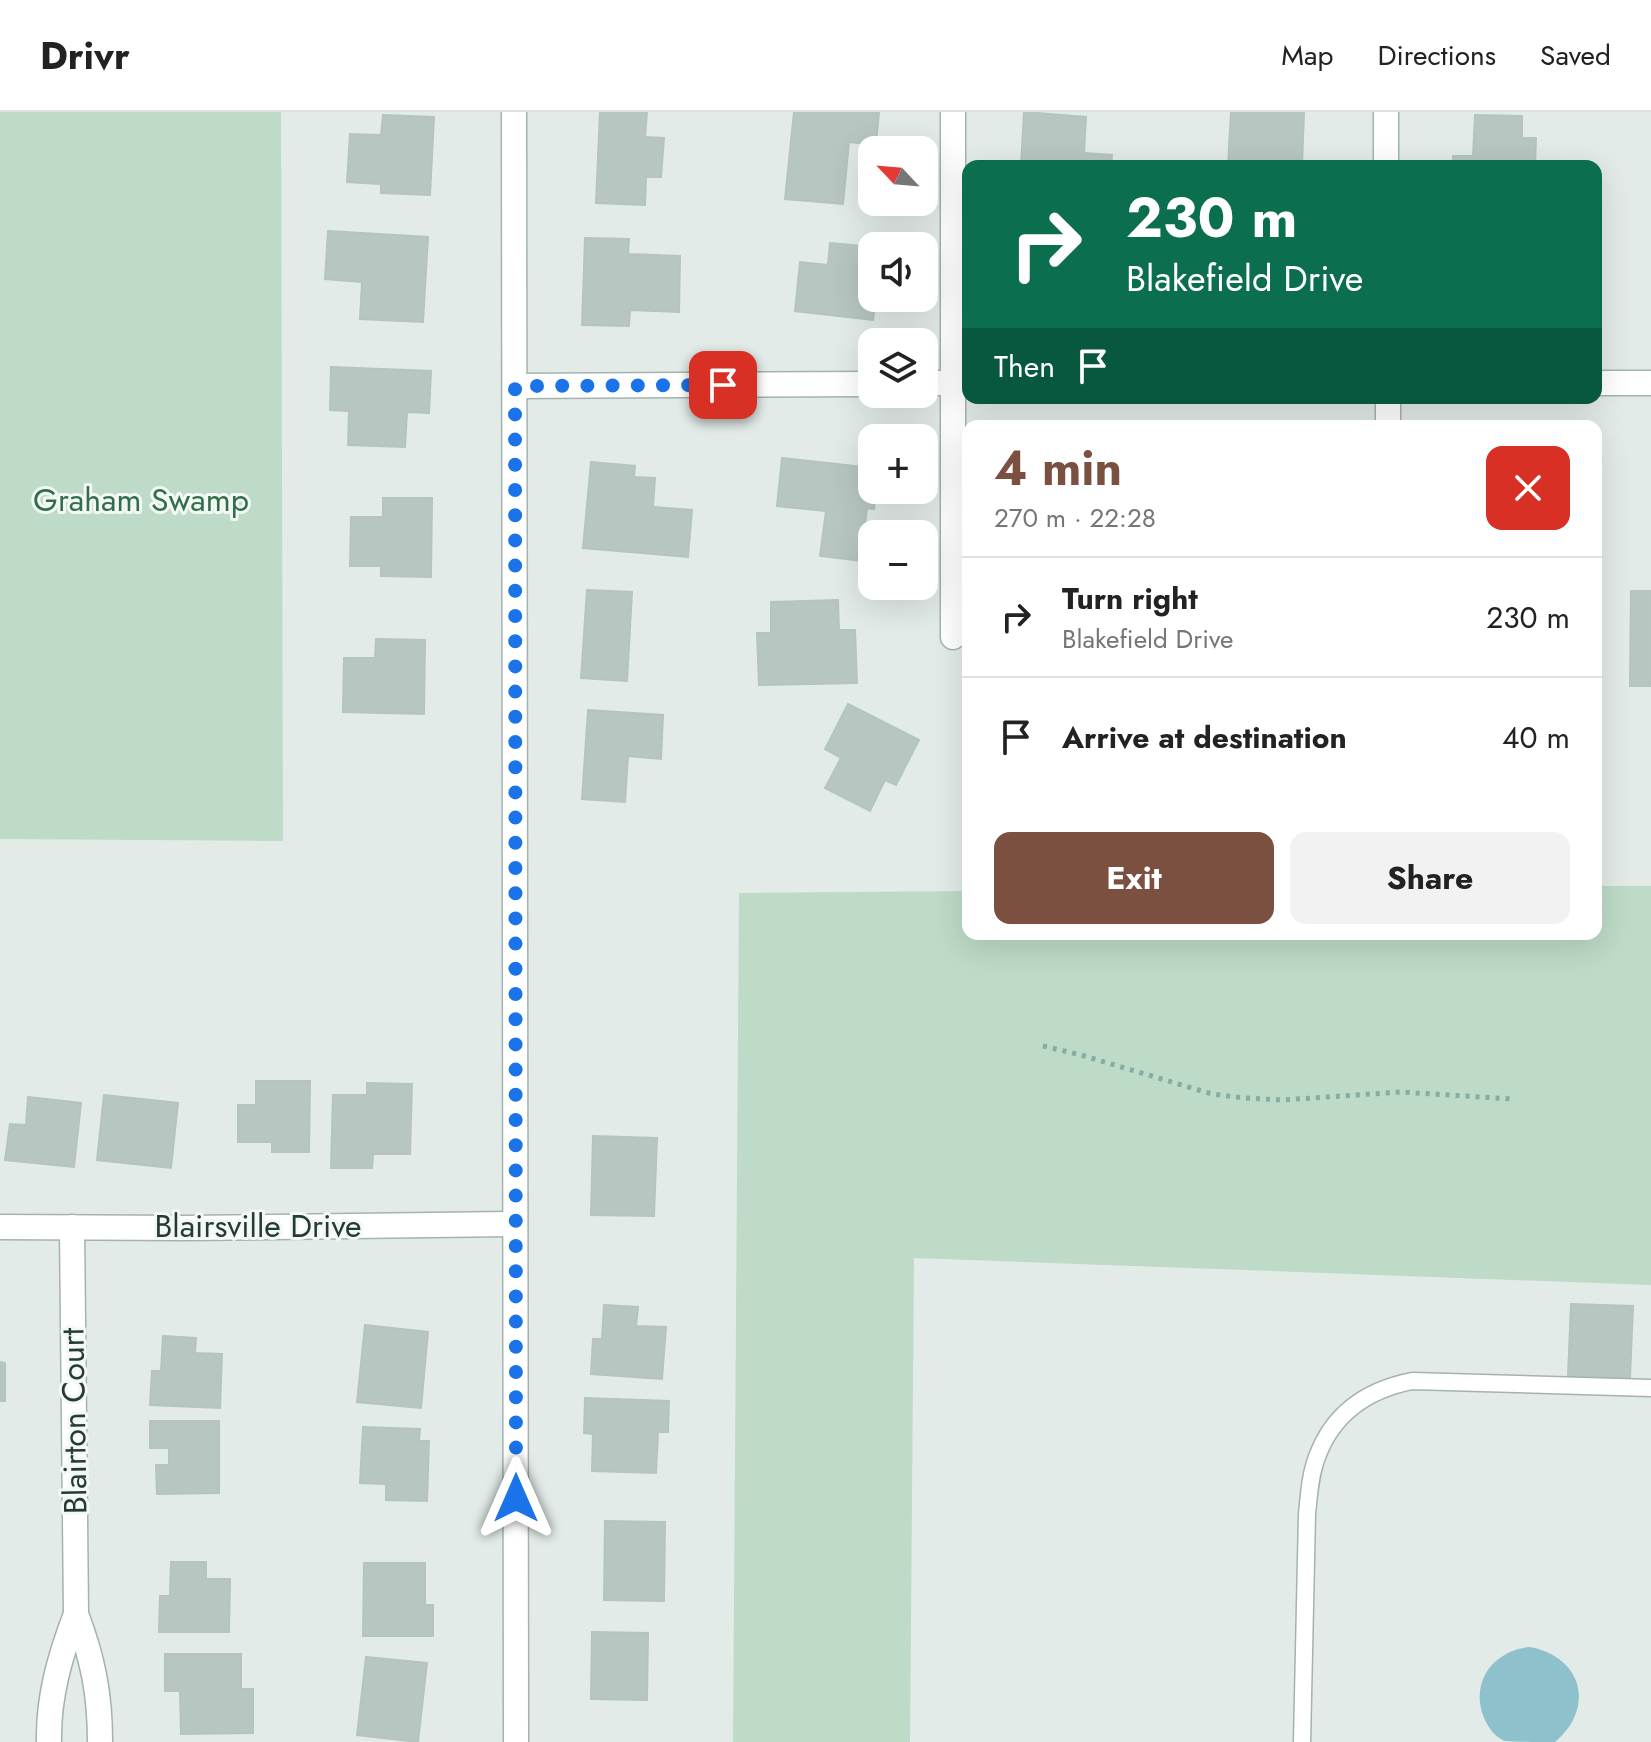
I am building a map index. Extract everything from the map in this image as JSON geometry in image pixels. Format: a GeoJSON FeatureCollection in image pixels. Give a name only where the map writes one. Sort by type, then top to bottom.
{"type":"FeatureCollection","features":[{"type":"Feature","properties":{"kind":"street"},"geometry":{"type":"LineString","coordinates":[[514,112],[516,1742]]}},
{"type":"Feature","properties":{"kind":"street"},"geometry":{"type":"LineString","coordinates":[[953,112],[961,383],[953,637]]}},
{"type":"Feature","properties":{"kind":"street"},"geometry":{"type":"LineString","coordinates":[[1386,112],[1386,160]]}},
{"type":"Feature","properties":{"kind":"street"},"geometry":{"type":"LineString","coordinates":[[938,383],[961,383]]}},
{"type":"Feature","properties":{"kind":"street"},"geometry":{"type":"LineString","coordinates":[[1602,383],[1651,383]]}},
{"type":"Feature","properties":{"kind":"street"},"geometry":{"type":"LineString","coordinates":[[515,386],[858,384]]}},
{"type":"Feature","properties":{"kind":"street","name":"Blairsville Drive"},"geometry":{"type":"LineString","coordinates":[[0,1227],[515,1224]]}},
{"type":"Feature","properties":{"kind":"street","name":"Blairton Court"},"geometry":{"type":"LineString","coordinates":[[72,1227],[76,1614],[94,1670],[100,1742]]}},
{"type":"Feature","properties":{"kind":"street","name":"Blairton Court"},"geometry":{"type":"LineString","coordinates":[[49,1742],[51,1699],[57,1669],[76,1614]]}},
{"type":"Feature","properties":{"kind":"lane"},"geometry":{"type":"LineString","coordinates":[[1302,1742],[1307,1514],[1311,1481],[1316,1458],[1328,1433],[1345,1413],[1365,1397],[1391,1385],[1412,1381],[1651,1388]]}},
{"type":"Feature","properties":{"kind":"path"},"geometry":{"type":"LineString","coordinates":[[1043,1046],[1200,1091],[1244,1098],[1283,1100],[1400,1092],[1513,1099]]}},
{"type":"Feature","properties":{"kind":"green space","name":"Graham Swamp"},"geometry":{"type":"Polygon","coordinates":[[[0,112],[281,112],[283,841],[0,839],[0,112]]]}},
{"type":"Feature","properties":{"kind":"green space"},"geometry":{"type":"Polygon","coordinates":[[[1602,886],[1651,886],[1651,1285],[914,1258],[910,1742],[733,1742],[739,893],[962,891],[962,940],[1602,940],[1602,886]]]}},
{"type":"Feature","properties":{"kind":"water"},"geometry":{"type":"Polygon","coordinates":[[[1530,1647],[1562,1661],[1572,1672],[1577,1685],[1579,1699],[1576,1714],[1555,1742],[1505,1741],[1490,1729],[1481,1710],[1481,1684],[1486,1673],[1504,1656],[1530,1647]]]}},
{"type":"Feature","properties":{"kind":"building"},"geometry":{"type":"Polygon","coordinates":[[[600,112],[647,112],[645,137],[664,138],[661,177],[646,177],[645,205],[596,203],[600,112]]]}},
{"type":"Feature","properties":{"kind":"building"},"geometry":{"type":"Polygon","coordinates":[[[794,112],[879,112],[877,136],[858,136],[858,143],[849,142],[843,204],[785,199],[794,112]]]}},
{"type":"Feature","properties":{"kind":"building"},"geometry":{"type":"Polygon","coordinates":[[[1024,112],[1086,117],[1084,153],[1112,155],[1112,160],[1021,160],[1024,112]]]}},
{"type":"Feature","properties":{"kind":"building"},"geometry":{"type":"Polygon","coordinates":[[[1231,112],[1304,112],[1302,160],[1228,160],[1231,112]]]}},
{"type":"Feature","properties":{"kind":"building"},"geometry":{"type":"Polygon","coordinates":[[[383,115],[434,117],[430,195],[381,193],[381,184],[347,182],[350,134],[381,135],[383,115]]]}},
{"type":"Feature","properties":{"kind":"building"},"geometry":{"type":"Polygon","coordinates":[[[1475,115],[1522,116],[1522,138],[1536,138],[1535,160],[1453,160],[1453,156],[1473,156],[1475,115]]]}},
{"type":"Feature","properties":{"kind":"building"},"geometry":{"type":"Polygon","coordinates":[[[328,231],[428,237],[423,322],[360,319],[362,282],[325,279],[328,231]]]}},
{"type":"Feature","properties":{"kind":"building"},"geometry":{"type":"Polygon","coordinates":[[[585,238],[629,239],[628,254],[680,256],[679,312],[630,310],[629,326],[582,325],[585,238]]]}},
{"type":"Feature","properties":{"kind":"building"},"geometry":{"type":"Polygon","coordinates":[[[830,243],[858,246],[858,312],[874,312],[873,320],[795,311],[800,262],[828,265],[830,243]]]}},
{"type":"Feature","properties":{"kind":"building"},"geometry":{"type":"Polygon","coordinates":[[[331,367],[431,371],[429,413],[407,412],[405,447],[348,445],[349,411],[330,410],[331,367]]]}},
{"type":"Feature","properties":{"kind":"building"},"geometry":{"type":"Polygon","coordinates":[[[782,458],[858,466],[858,504],[875,504],[874,509],[867,508],[866,520],[858,520],[858,561],[820,556],[826,511],[777,506],[782,458]]]}},
{"type":"Feature","properties":{"kind":"building"},"geometry":{"type":"Polygon","coordinates":[[[591,462],[635,466],[634,477],[655,478],[653,507],[692,510],[688,557],[583,548],[591,462]]]}},
{"type":"Feature","properties":{"kind":"building"},"geometry":{"type":"Polygon","coordinates":[[[383,498],[432,498],[431,577],[381,576],[381,566],[350,566],[351,517],[383,517],[383,498]]]}},
{"type":"Feature","properties":{"kind":"building"},"geometry":{"type":"Polygon","coordinates":[[[587,590],[632,592],[627,681],[581,678],[587,590]]]}},
{"type":"Feature","properties":{"kind":"building"},"geometry":{"type":"Polygon","coordinates":[[[1631,591],[1651,591],[1651,686],[1630,686],[1631,591]]]}},
{"type":"Feature","properties":{"kind":"building"},"geometry":{"type":"Polygon","coordinates":[[[838,600],[839,630],[855,630],[857,683],[759,685],[757,633],[771,633],[771,602],[838,600]]]}},
{"type":"Feature","properties":{"kind":"building"},"geometry":{"type":"Polygon","coordinates":[[[376,639],[425,640],[424,714],[343,712],[344,658],[375,658],[376,639]]]}},
{"type":"Feature","properties":{"kind":"building"},"geometry":{"type":"Polygon","coordinates":[[[848,704],[919,740],[896,785],[885,780],[870,811],[825,788],[841,758],[825,749],[848,704]]]}},
{"type":"Feature","properties":{"kind":"building"},"geometry":{"type":"Polygon","coordinates":[[[588,710],[663,715],[661,759],[628,756],[625,802],[582,799],[588,710]]]}},
{"type":"Feature","properties":{"kind":"building"},"geometry":{"type":"Polygon","coordinates":[[[256,1081],[310,1081],[309,1152],[272,1152],[272,1142],[238,1142],[238,1105],[256,1105],[256,1081]]]}},
{"type":"Feature","properties":{"kind":"building"},"geometry":{"type":"Polygon","coordinates":[[[367,1083],[412,1084],[410,1154],[373,1154],[372,1168],[331,1168],[333,1095],[367,1095],[367,1083]]]}},
{"type":"Feature","properties":{"kind":"building"},"geometry":{"type":"Polygon","coordinates":[[[104,1095],[178,1103],[171,1168],[97,1160],[104,1095]]]}},
{"type":"Feature","properties":{"kind":"building"},"geometry":{"type":"Polygon","coordinates":[[[28,1097],[81,1103],[74,1167],[5,1160],[10,1124],[26,1125],[28,1097]]]}},
{"type":"Feature","properties":{"kind":"building"},"geometry":{"type":"Polygon","coordinates":[[[593,1136],[657,1138],[654,1216],[591,1215],[593,1136]]]}},
{"type":"Feature","properties":{"kind":"building"},"geometry":{"type":"Polygon","coordinates":[[[1571,1304],[1633,1306],[1630,1378],[1568,1376],[1571,1304]]]}},
{"type":"Feature","properties":{"kind":"building"},"geometry":{"type":"Polygon","coordinates":[[[604,1305],[638,1307],[636,1326],[666,1327],[662,1379],[591,1374],[593,1339],[602,1339],[604,1305]]]}},
{"type":"Feature","properties":{"kind":"building"},"geometry":{"type":"Polygon","coordinates":[[[365,1325],[428,1332],[421,1408],[357,1402],[365,1325]]]}},
{"type":"Feature","properties":{"kind":"building"},"geometry":{"type":"Polygon","coordinates":[[[163,1336],[196,1338],[195,1353],[222,1354],[220,1408],[150,1405],[152,1371],[161,1371],[163,1336]]]}},
{"type":"Feature","properties":{"kind":"building"},"geometry":{"type":"Polygon","coordinates":[[[0,1362],[5,1363],[5,1401],[0,1401],[0,1362]]]}},
{"type":"Feature","properties":{"kind":"building"},"geometry":{"type":"Polygon","coordinates":[[[585,1398],[669,1401],[668,1432],[658,1432],[656,1473],[592,1471],[593,1434],[584,1433],[585,1398]]]}},
{"type":"Feature","properties":{"kind":"building"},"geometry":{"type":"Polygon","coordinates":[[[150,1421],[219,1421],[219,1493],[157,1494],[156,1465],[169,1465],[169,1448],[150,1448],[150,1421]]]}},
{"type":"Feature","properties":{"kind":"building"},"geometry":{"type":"Polygon","coordinates":[[[363,1427],[420,1429],[419,1441],[429,1441],[427,1501],[386,1500],[386,1484],[360,1483],[363,1427]]]}},
{"type":"Feature","properties":{"kind":"building"},"geometry":{"type":"Polygon","coordinates":[[[605,1521],[665,1522],[664,1601],[604,1600],[605,1521]]]}},
{"type":"Feature","properties":{"kind":"building"},"geometry":{"type":"Polygon","coordinates":[[[171,1562],[206,1562],[206,1579],[230,1579],[229,1632],[159,1632],[160,1596],[170,1596],[171,1562]]]}},
{"type":"Feature","properties":{"kind":"building"},"geometry":{"type":"Polygon","coordinates":[[[364,1563],[425,1563],[425,1605],[433,1605],[433,1636],[363,1636],[364,1563]]]}},
{"type":"Feature","properties":{"kind":"building"},"geometry":{"type":"Polygon","coordinates":[[[592,1632],[648,1633],[647,1700],[591,1699],[592,1632]]]}},
{"type":"Feature","properties":{"kind":"building"},"geometry":{"type":"Polygon","coordinates":[[[165,1654],[241,1654],[241,1689],[253,1689],[253,1733],[181,1734],[180,1691],[165,1691],[165,1654]]]}},
{"type":"Feature","properties":{"kind":"building"},"geometry":{"type":"Polygon","coordinates":[[[366,1657],[427,1663],[418,1742],[357,1735],[366,1657]]]}},
{"type":"Feature","properties":{"kind":"route"},"geometry":{"type":"LineString","coordinates":[[516,1498],[515,386],[723,385]]}}]}
